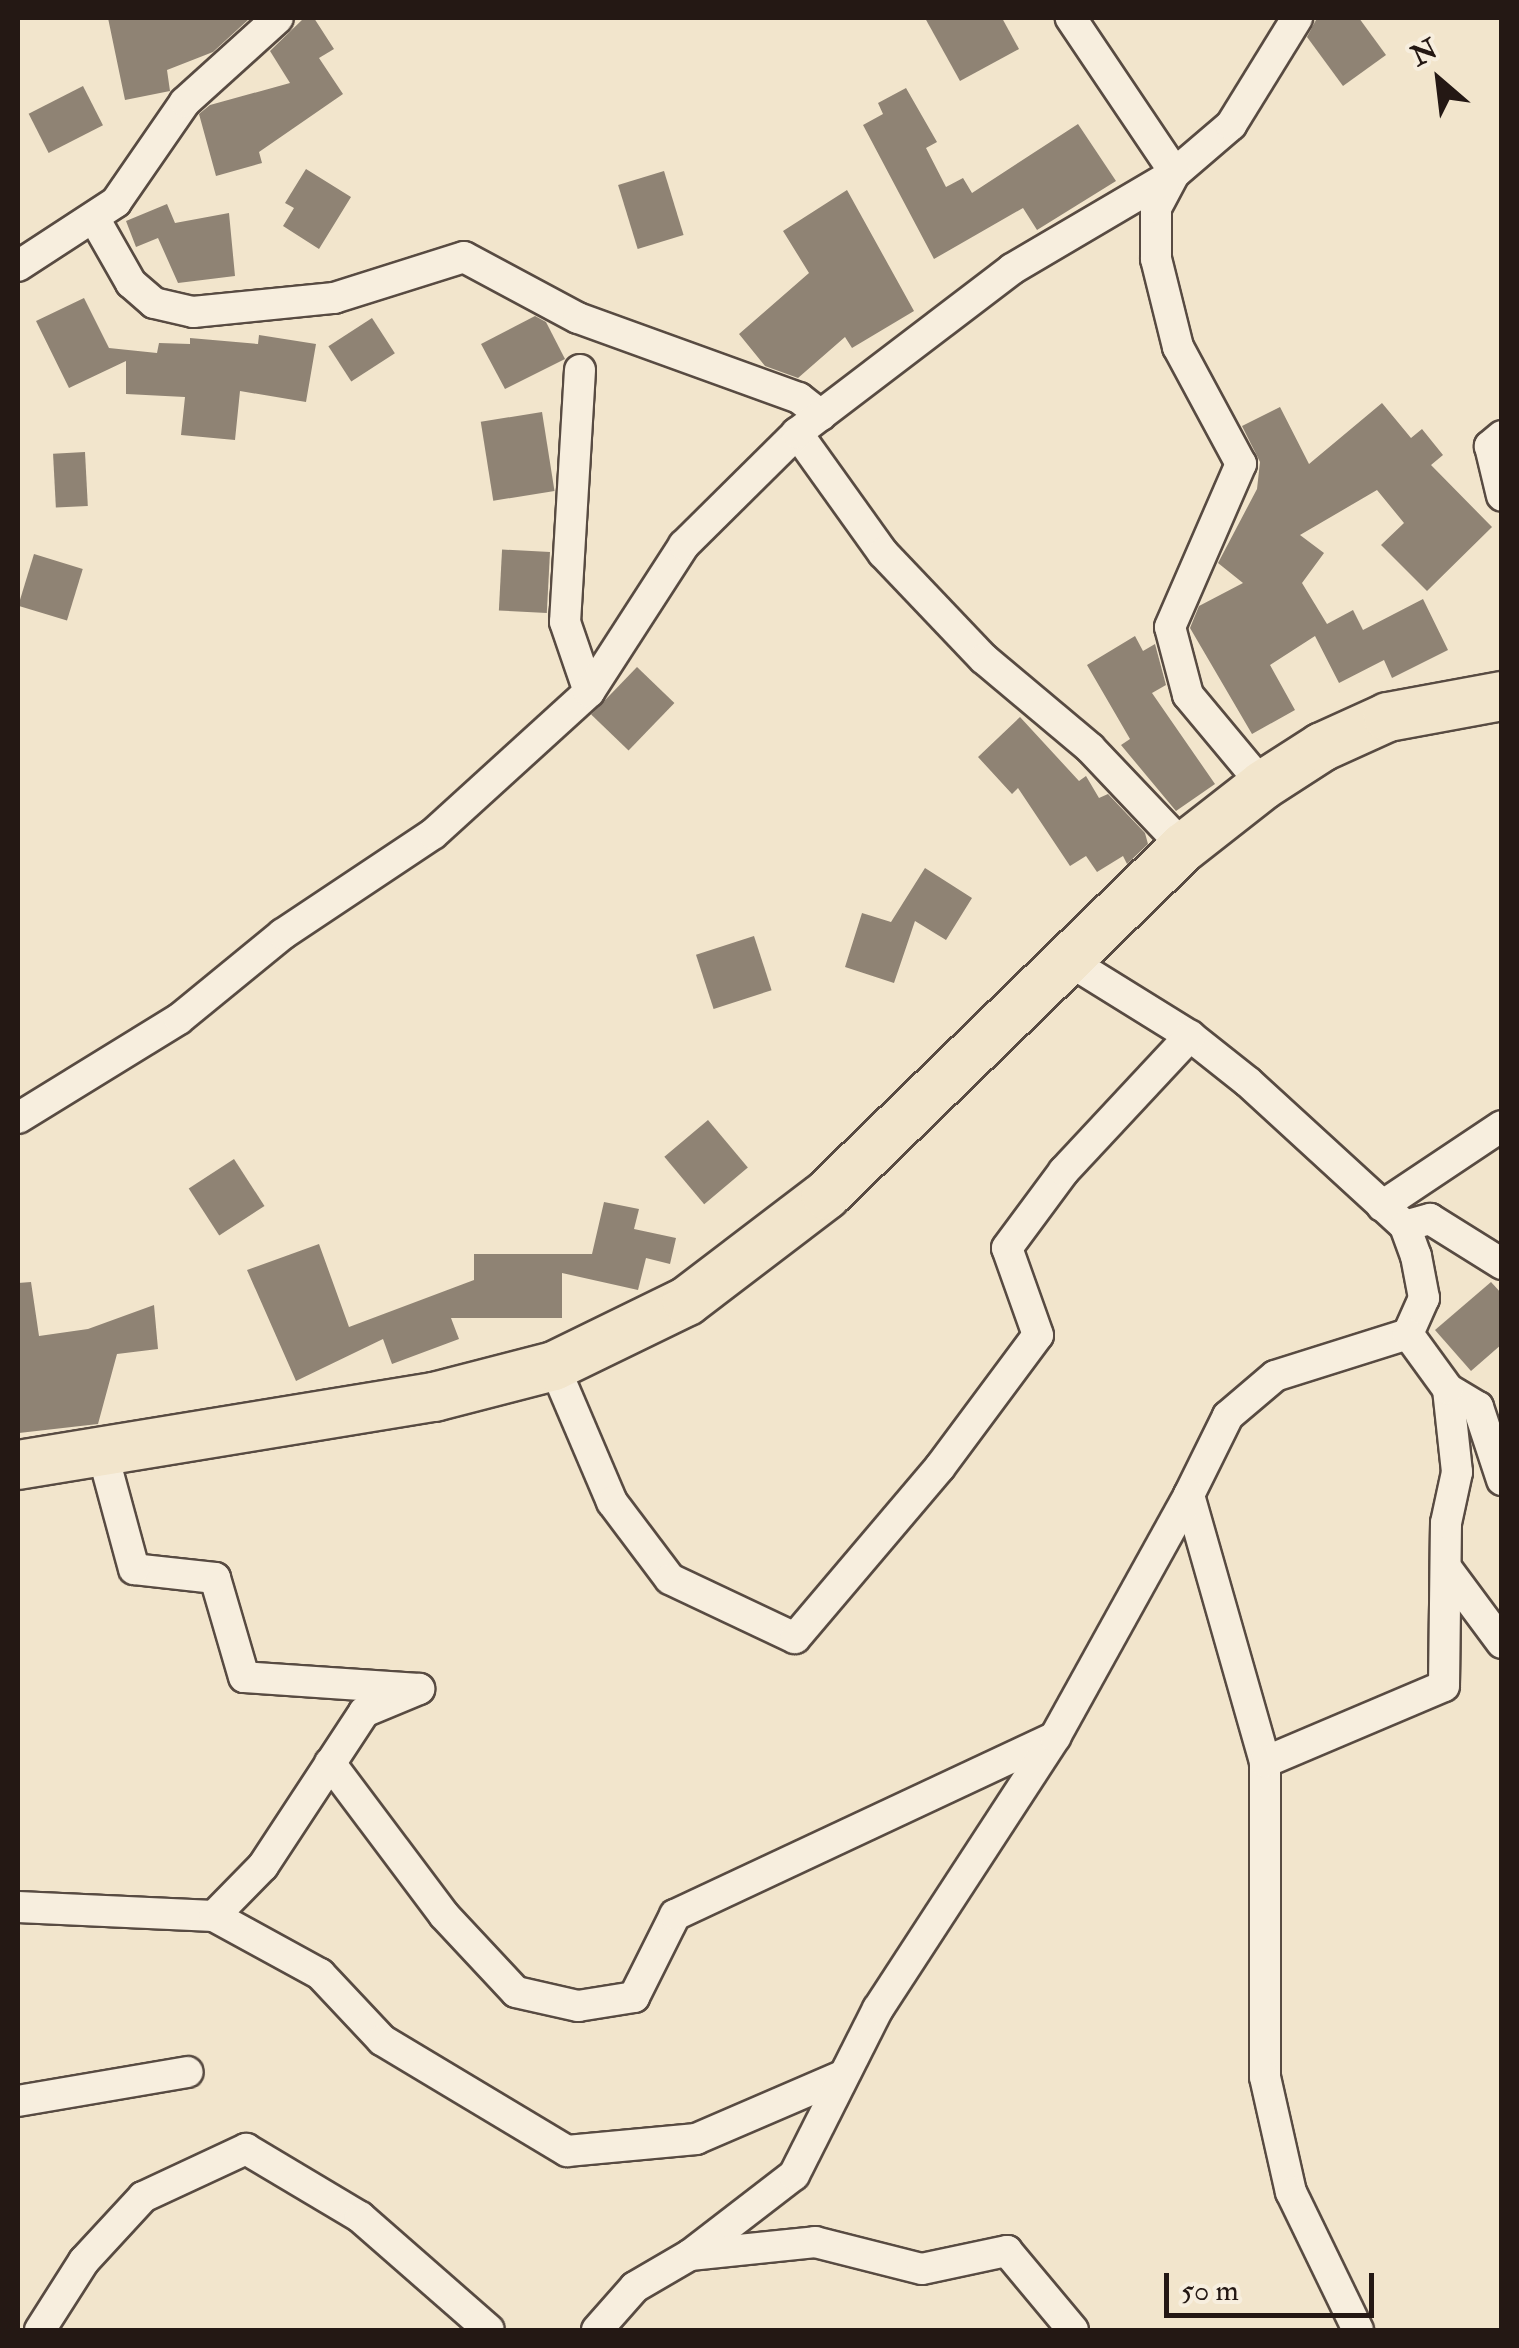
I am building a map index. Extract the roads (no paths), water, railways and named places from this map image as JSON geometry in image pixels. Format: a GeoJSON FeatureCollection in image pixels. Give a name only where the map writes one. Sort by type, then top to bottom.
{"type":"FeatureCollection","features":[{"type":"Feature","properties":{"kind":"main road"},"geometry":{"type":"LineString","coordinates":[[18,1465],[103,1455],[434,1397],[554,1366],[688,1301],[826,1195],[1184,847],[1263,784],[1388,717],[1502,696]]}},
{"type":"Feature","properties":{"kind":"street"},"geometry":{"type":"LineString","coordinates":[[18,266],[116,202],[185,102],[278,18]]}},
{"type":"Feature","properties":{"kind":"street"},"geometry":{"type":"LineString","coordinates":[[1072,18],[1174,173]]}},
{"type":"Feature","properties":{"kind":"street"},"geometry":{"type":"LineString","coordinates":[[18,1118],[179,1019],[282,934],[433,834],[589,692],[684,545],[809,424],[1012,269],[1174,173],[1231,125],[1297,18]]}},
{"type":"Feature","properties":{"kind":"street"},"geometry":{"type":"LineString","coordinates":[[1174,173],[1156,208],[1156,260],[1178,346],[1241,464],[1170,627],[1188,695],[1263,784]]}},
{"type":"Feature","properties":{"kind":"street"},"geometry":{"type":"LineString","coordinates":[[94,218],[130,284],[154,303],[193,312],[334,298],[464,257],[578,318],[798,398],[883,553],[984,659],[1090,748],[1184,847]]}},
{"type":"Feature","properties":{"kind":"street"},"geometry":{"type":"LineString","coordinates":[[580,370],[565,622],[589,692]]}},
{"type":"Feature","properties":{"kind":"street"},"geometry":{"type":"LineString","coordinates":[[1502,436],[1490,446],[1502,496]]}},
{"type":"Feature","properties":{"kind":"street"},"geometry":{"type":"LineString","coordinates":[[596,2330],[635,2286],[690,2254],[794,2176],[840,2077],[1054,1736],[1189,1495],[1228,1416],[1275,1376],[1408,1334],[1424,1298],[1394,1216],[1190,1036],[1066,959]]}},
{"type":"Feature","properties":{"kind":"street"},"geometry":{"type":"LineString","coordinates":[[554,1366],[612,1502],[670,1579],[796,1638],[940,1467],[1038,1336],[1007,1248],[1064,1170],[1190,1036]]}},
{"type":"Feature","properties":{"kind":"street"},"geometry":{"type":"LineString","coordinates":[[1394,1216],[1502,1126]]}},
{"type":"Feature","properties":{"kind":"street"},"geometry":{"type":"LineString","coordinates":[[1394,1216],[1430,1219],[1502,1264]]}},
{"type":"Feature","properties":{"kind":"street"},"geometry":{"type":"LineString","coordinates":[[1408,1334],[1448,1388],[1478,1406],[1502,1480]]}},
{"type":"Feature","properties":{"kind":"street"},"geometry":{"type":"LineString","coordinates":[[1265,1762],[1444,1686],[1446,1523],[1457,1472],[1448,1388]]}},
{"type":"Feature","properties":{"kind":"street"},"geometry":{"type":"LineString","coordinates":[[103,1455],[134,1569],[215,1578],[244,1678],[420,1688],[364,1712],[263,1866],[214,1916]]}},
{"type":"Feature","properties":{"kind":"street"},"geometry":{"type":"LineString","coordinates":[[1189,1495],[1265,1762],[1265,2077],[1291,2192],[1358,2330]]}},
{"type":"Feature","properties":{"kind":"street"},"geometry":{"type":"LineString","coordinates":[[1447,1568],[1502,1644]]}},
{"type":"Feature","properties":{"kind":"street"},"geometry":{"type":"LineString","coordinates":[[330,1763],[444,1915],[516,1992],[578,2006],[634,1997],[675,1914],[1054,1736]]}},
{"type":"Feature","properties":{"kind":"street"},"geometry":{"type":"LineString","coordinates":[[18,1907],[214,1916],[320,1974],[382,2040],[567,2151],[696,2140],[840,2077]]}},
{"type":"Feature","properties":{"kind":"street"},"geometry":{"type":"LineString","coordinates":[[18,2102],[188,2072]]}},
{"type":"Feature","properties":{"kind":"street"},"geometry":{"type":"LineString","coordinates":[[40,2330],[84,2260],[143,2198],[246,2149],[360,2217],[489,2330]]}},
{"type":"Feature","properties":{"kind":"street"},"geometry":{"type":"LineString","coordinates":[[690,2254],[815,2242],[922,2270],[1007,2251],[1072,2330]]}}]}
